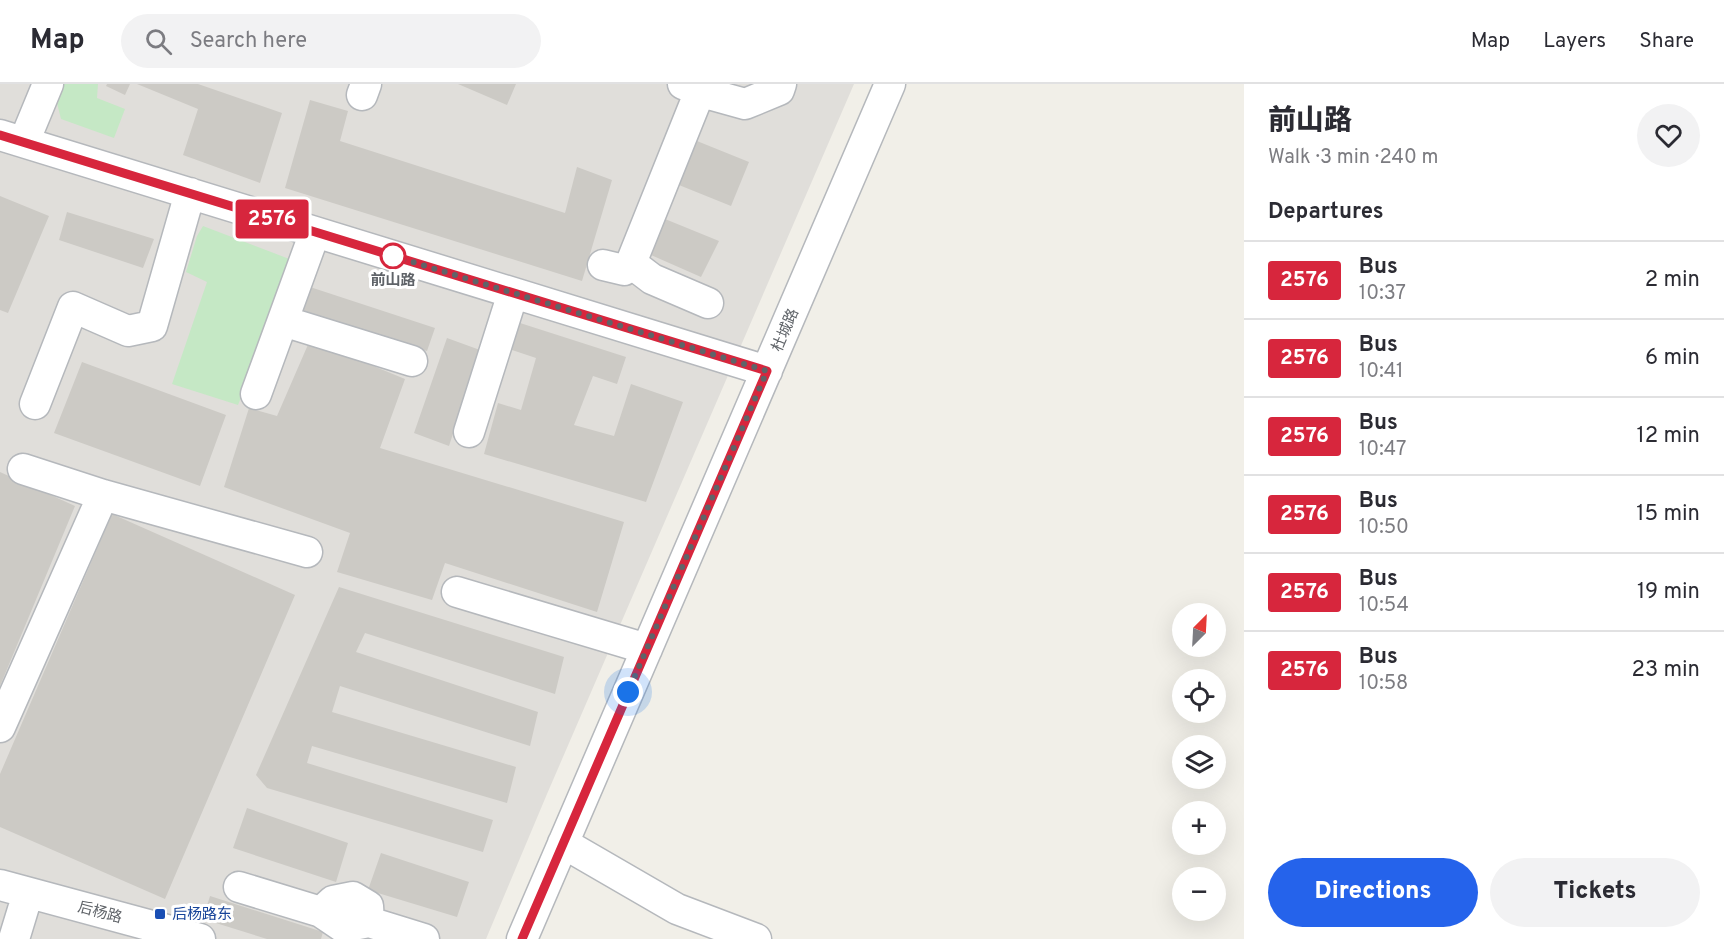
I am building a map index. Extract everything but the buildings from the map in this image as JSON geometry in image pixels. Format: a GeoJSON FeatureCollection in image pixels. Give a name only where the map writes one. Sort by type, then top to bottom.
{"type":"FeatureCollection","features":[{"type":"Feature","properties":{"kind":"street"},"geometry":{"type":"LineString","coordinates":[[48,84],[12,138],[767,371]]}},
{"type":"Feature","properties":{"kind":"street"},"geometry":{"type":"LineString","coordinates":[[708,303],[617,264],[692,87],[745,104],[779,90],[781,84]]}},
{"type":"Feature","properties":{"kind":"street","name":"杜城路"},"geometry":{"type":"LineString","coordinates":[[522,939],[891,84]]}},
{"type":"Feature","properties":{"kind":"street"},"geometry":{"type":"LineString","coordinates":[[35,404],[73,307],[128,331],[152,326],[190,194]]}},
{"type":"Feature","properties":{"kind":"street"},"geometry":{"type":"LineString","coordinates":[[256,394],[315,232]]}},
{"type":"Feature","properties":{"kind":"street"},"geometry":{"type":"LineString","coordinates":[[469,432],[513,293]]}},
{"type":"Feature","properties":{"kind":"street"},"geometry":{"type":"LineString","coordinates":[[283,321],[412,361]]}},
{"type":"Feature","properties":{"kind":"street"},"geometry":{"type":"LineString","coordinates":[[23,469],[103,495],[307,552]]}},
{"type":"Feature","properties":{"kind":"street"},"geometry":{"type":"LineString","coordinates":[[0,727],[103,495]]}},
{"type":"Feature","properties":{"kind":"street"},"geometry":{"type":"LineString","coordinates":[[457,592],[647,648]]}},
{"type":"Feature","properties":{"kind":"street"},"geometry":{"type":"LineString","coordinates":[[563,843],[677,909],[756,939]]}},
{"type":"Feature","properties":{"kind":"street","name":"后杨路"},"geometry":{"type":"LineString","coordinates":[[0,885],[200,939]]}},
{"type":"Feature","properties":{"kind":"street"},"geometry":{"type":"LineString","coordinates":[[239,887],[344,925],[424,939]]}},
{"type":"Feature","properties":{"kind":"street"},"geometry":{"type":"LineString","coordinates":[[14,939],[28,893]]}},
{"type":"Feature","properties":{"kind":"shaded area"},"geometry":{"type":"Polygon","coordinates":[[[0,84],[854,84],[486,939],[0,939],[0,84]]]}},
{"type":"Feature","properties":{"kind":"green space"},"geometry":{"type":"Polygon","coordinates":[[[64,84],[98,84],[97,98],[125,109],[114,138],[61,119],[57,103],[64,84]]]}},
{"type":"Feature","properties":{"kind":"green space"},"geometry":{"type":"Polygon","coordinates":[[[203,226],[292,260],[289,278],[238,405],[172,384],[207,282],[186,272],[197,236],[203,226]]]}},
{"type":"Feature","properties":{"kind":"bus line","name":"2576"},"geometry":{"type":"LineString","coordinates":[[0,135],[767,371],[522,939]]}},
{"type":"Feature","properties":{"kind":"place","name":"前山路"},"geometry":{"type":"Point","coordinates":[393,256]}},
{"type":"Feature","properties":{"kind":"place","name":"后杨路东"},"geometry":{"type":"Point","coordinates":[160,914]}},
{"type":"Feature","properties":{"kind":"route"},"geometry":{"type":"LineString","coordinates":[[393,256],[767,371],[628,692]]}}]}
